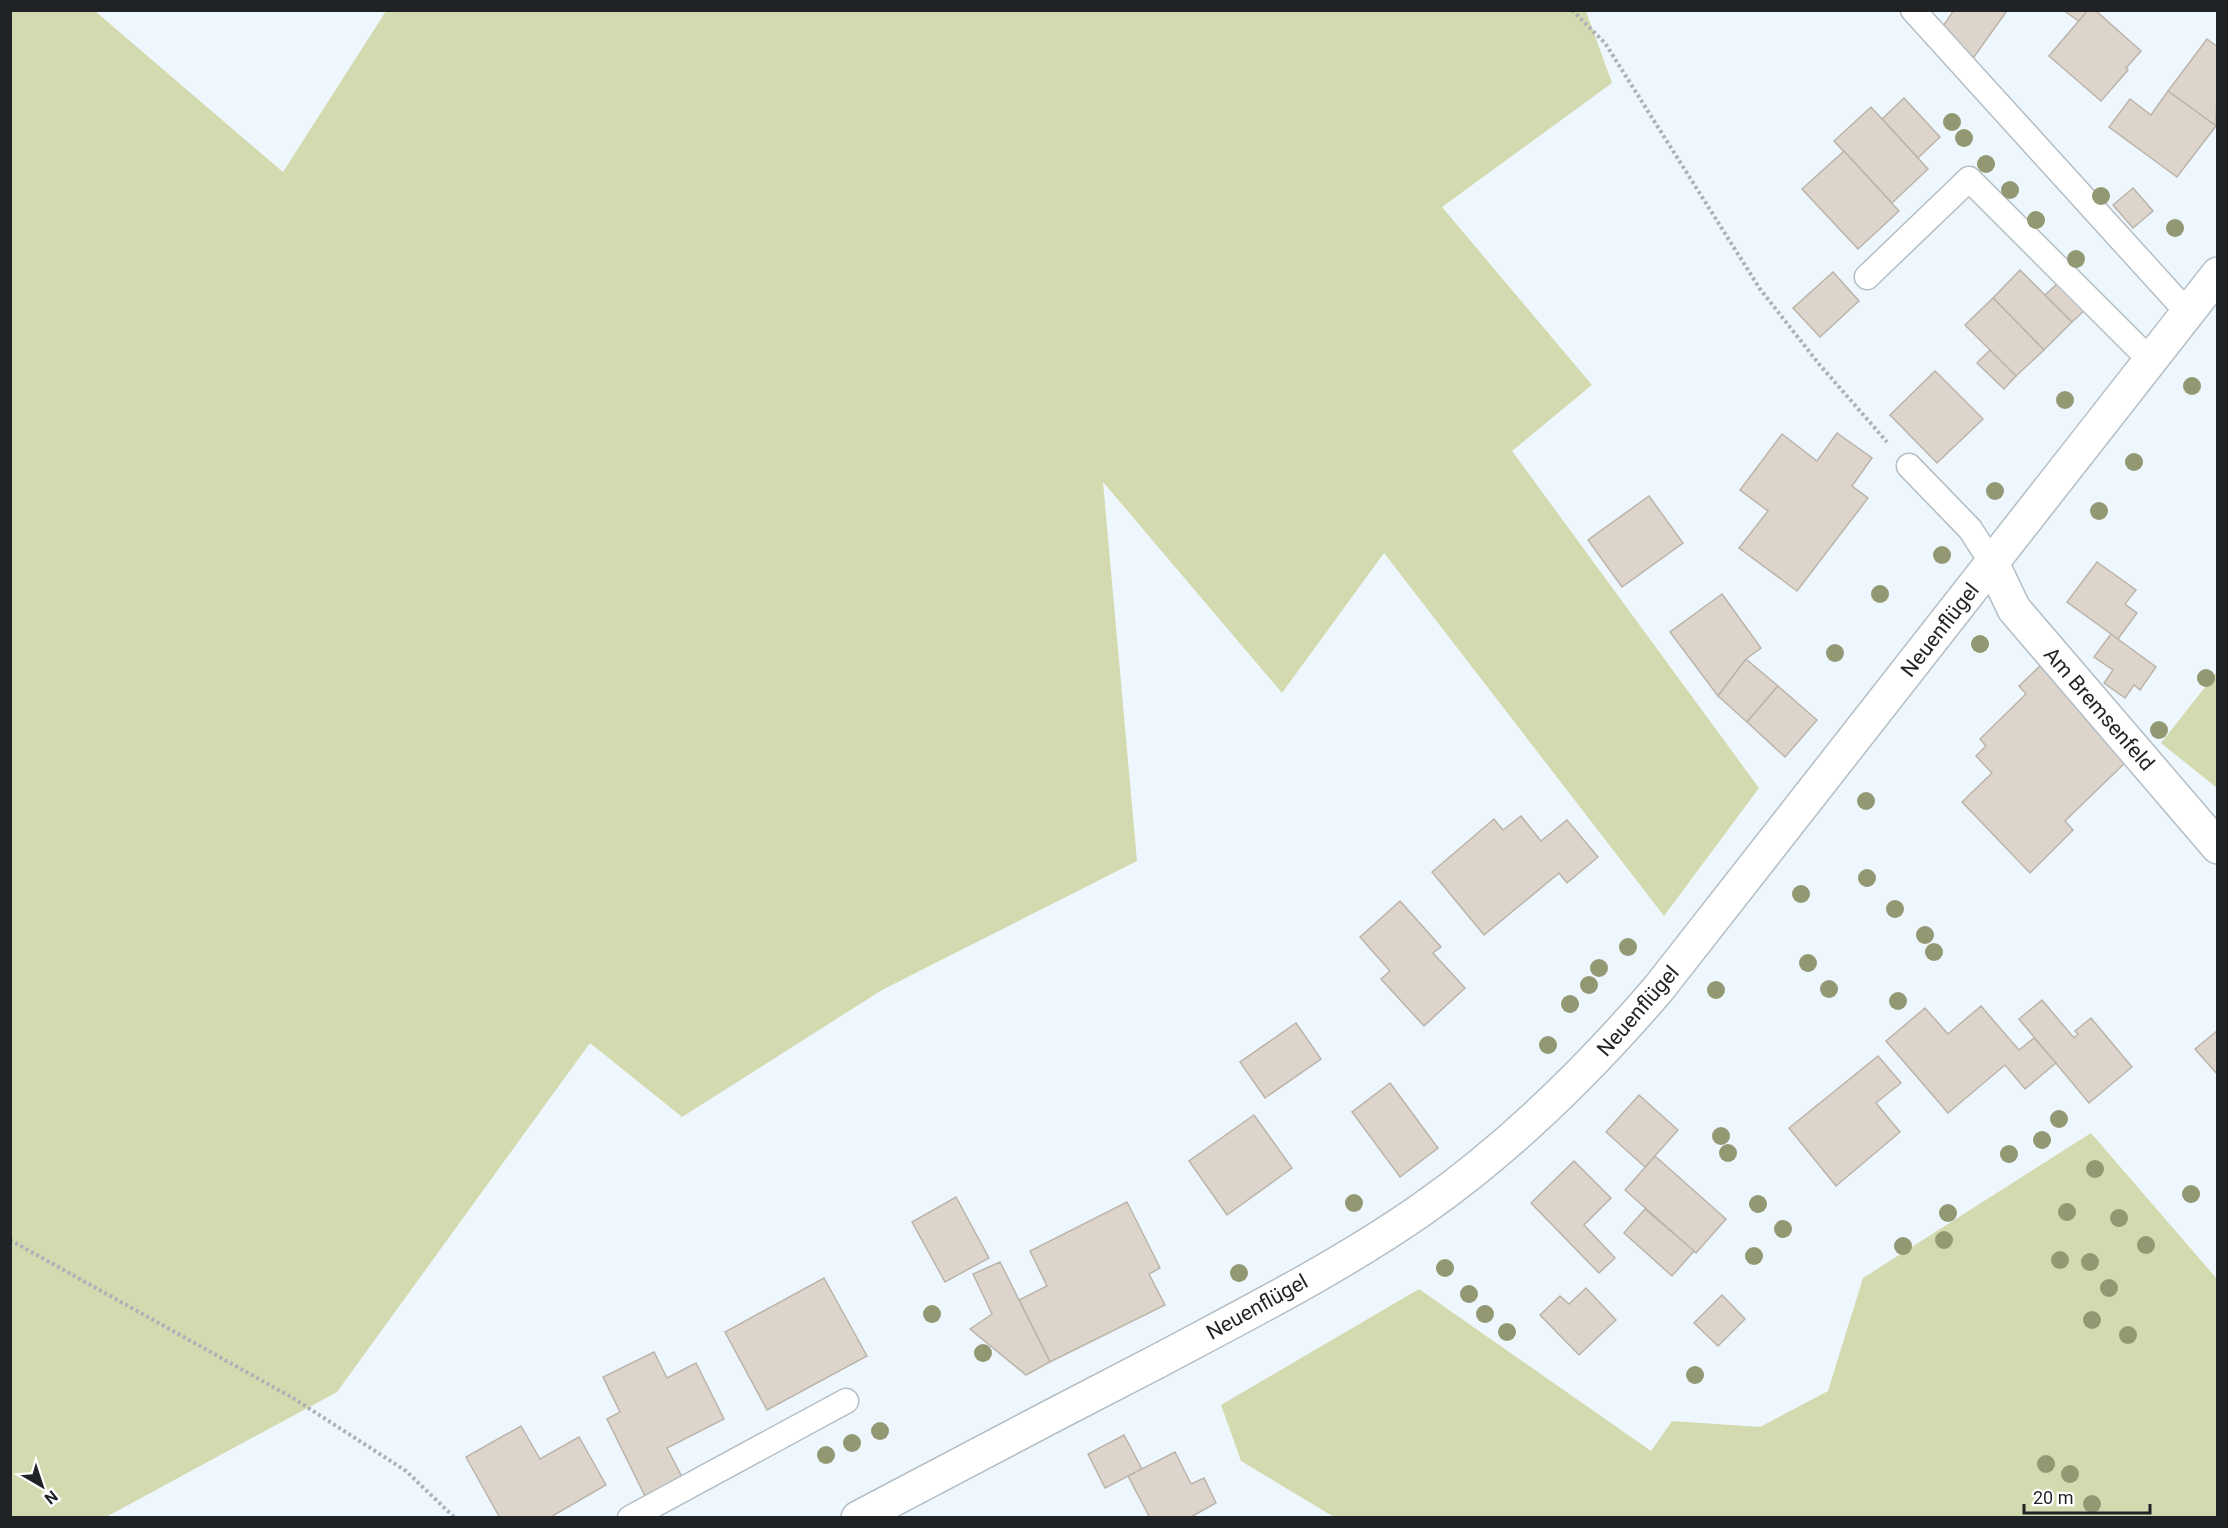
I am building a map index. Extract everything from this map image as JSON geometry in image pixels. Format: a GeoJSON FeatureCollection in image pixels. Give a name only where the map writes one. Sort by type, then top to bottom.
{"type":"FeatureCollection","features":[{"type":"Feature","properties":{"kind":"main road","name":"Neuenflügel"},"geometry":{"type":"LineString","coordinates":[[858,1518],[1229,1324],[1327,1269],[1423,1209],[1512,1139],[1607,1049],[1659,988],[2217,274]]}},
{"type":"Feature","properties":{"kind":"main road","name":"Am Bremsenfeld"},"geometry":{"type":"LineString","coordinates":[[1992,563],[2014,609],[2217,847]]}},
{"type":"Feature","properties":{"kind":"lane"},"geometry":{"type":"LineString","coordinates":[[1913,10],[2188,313]]}},
{"type":"Feature","properties":{"kind":"lane"},"geometry":{"type":"LineString","coordinates":[[1867,277],[1969,179],[2150,360]]}},
{"type":"Feature","properties":{"kind":"lane"},"geometry":{"type":"LineString","coordinates":[[1909,466],[1970,529],[1992,563]]}},
{"type":"Feature","properties":{"kind":"lane"},"geometry":{"type":"LineString","coordinates":[[630,1518],[846,1401]]}},
{"type":"Feature","properties":{"kind":"path"},"geometry":{"type":"LineString","coordinates":[[1572,10],[1605,43],[1760,289],[1819,364],[1909,466]]}},
{"type":"Feature","properties":{"kind":"path"},"geometry":{"type":"LineString","coordinates":[[10,1240],[293,1398],[406,1471],[455,1518]]}},
{"type":"Feature","properties":{"kind":"green space"},"geometry":{"type":"Polygon","coordinates":[[[10,11],[95,11],[283,172],[386,11],[1586,11],[1612,83],[1442,207],[1592,385],[1512,451],[1759,788],[1664,916],[1384,553],[1282,693],[1103,482],[1137,861],[882,990],[682,1117],[590,1043],[337,1392],[106,1517],[11,1517],[10,11]]]}},
{"type":"Feature","properties":{"kind":"green space"},"geometry":{"type":"Polygon","coordinates":[[[2217,672],[2217,788],[2161,743],[2217,672]]]}},
{"type":"Feature","properties":{"kind":"green space"},"geometry":{"type":"Polygon","coordinates":[[[2091,1133],[2217,1279],[2217,1517],[1334,1517],[1241,1461],[1221,1405],[1419,1289],[1651,1451],[1672,1421],[1760,1427],[1828,1391],[1863,1278],[2091,1133]]]}},
{"type":"Feature","properties":{"kind":"building"},"geometry":{"type":"Polygon","coordinates":[[[1954,10],[2004,10],[2006,12],[1974,57],[1939,32],[1954,10]]]}},
{"type":"Feature","properties":{"kind":"building"},"geometry":{"type":"Polygon","coordinates":[[[2063,10],[2088,10],[2080,22],[2063,10]]]}},
{"type":"Feature","properties":{"kind":"building"},"geometry":{"type":"Polygon","coordinates":[[[2088,10],[2095,10],[2141,51],[2101,101],[2049,56],[2088,10]]]}},
{"type":"Feature","properties":{"kind":"building"},"geometry":{"type":"Polygon","coordinates":[[[2207,39],[2218,47],[2216,126],[2168,91],[2207,39]]]}},
{"type":"Feature","properties":{"kind":"building"},"geometry":{"type":"Polygon","coordinates":[[[2168,91],[2216,126],[2177,177],[2109,127],[2130,99],[2151,115],[2168,91]]]}},
{"type":"Feature","properties":{"kind":"building"},"geometry":{"type":"Polygon","coordinates":[[[1904,98],[1940,137],[1918,158],[1882,119],[1904,98]]]}},
{"type":"Feature","properties":{"kind":"building"},"geometry":{"type":"Polygon","coordinates":[[[1871,107],[1928,169],[1892,203],[1834,141],[1871,107]]]}},
{"type":"Feature","properties":{"kind":"building"},"geometry":{"type":"Polygon","coordinates":[[[1844,151],[1899,211],[1858,249],[1802,189],[1844,151]]]}},
{"type":"Feature","properties":{"kind":"building"},"geometry":{"type":"Polygon","coordinates":[[[2133,188],[2153,211],[2133,228],[2113,205],[2133,188]]]}},
{"type":"Feature","properties":{"kind":"building"},"geometry":{"type":"Polygon","coordinates":[[[2020,270],[2072,322],[2044,350],[1993,298],[2020,270]]]}},
{"type":"Feature","properties":{"kind":"building"},"geometry":{"type":"Polygon","coordinates":[[[1833,272],[1859,301],[1820,337],[1793,308],[1833,272]]]}},
{"type":"Feature","properties":{"kind":"building"},"geometry":{"type":"Polygon","coordinates":[[[2058,283],[2085,310],[2072,322],[2045,295],[2058,283]]]}},
{"type":"Feature","properties":{"kind":"building"},"geometry":{"type":"Polygon","coordinates":[[[1993,298],[2044,350],[2016,376],[1965,325],[1993,298]]]}},
{"type":"Feature","properties":{"kind":"building"},"geometry":{"type":"Polygon","coordinates":[[[1990,350],[2016,376],[2004,389],[1977,363],[1990,350]]]}},
{"type":"Feature","properties":{"kind":"building"},"geometry":{"type":"Polygon","coordinates":[[[1935,371],[1983,419],[1937,463],[1890,415],[1935,371]]]}},
{"type":"Feature","properties":{"kind":"building"},"geometry":{"type":"Polygon","coordinates":[[[1837,433],[1872,458],[1852,486],[1868,498],[1797,591],[1739,548],[1768,511],[1740,490],[1782,434],[1817,461],[1837,433]]]}},
{"type":"Feature","properties":{"kind":"building"},"geometry":{"type":"Polygon","coordinates":[[[1649,496],[1683,543],[1622,587],[1588,540],[1649,496]]]}},
{"type":"Feature","properties":{"kind":"building"},"geometry":{"type":"Polygon","coordinates":[[[2097,562],[2136,590],[2125,604],[2137,613],[2118,639],[2067,602],[2097,562]]]}},
{"type":"Feature","properties":{"kind":"building"},"geometry":{"type":"Polygon","coordinates":[[[1722,594],[1761,648],[1746,659],[1718,696],[1670,632],[1722,594]]]}},
{"type":"Feature","properties":{"kind":"building"},"geometry":{"type":"Polygon","coordinates":[[[2111,634],[2156,667],[2140,690],[2134,685],[2125,698],[2104,683],[2113,670],[2094,657],[2111,634]]]}},
{"type":"Feature","properties":{"kind":"building"},"geometry":{"type":"Polygon","coordinates":[[[1746,659],[1778,686],[1747,722],[1718,696],[1746,659]]]}},
{"type":"Feature","properties":{"kind":"building"},"geometry":{"type":"Polygon","coordinates":[[[2041,665],[2131,757],[2065,821],[2073,830],[2030,873],[1962,802],[1992,773],[1976,756],[1986,746],[1980,739],[2026,694],[2019,686],[2041,665]]]}},
{"type":"Feature","properties":{"kind":"building"},"geometry":{"type":"Polygon","coordinates":[[[1778,686],[1817,720],[1785,757],[1747,722],[1778,686]]]}},
{"type":"Feature","properties":{"kind":"building"},"geometry":{"type":"Polygon","coordinates":[[[1521,816],[1541,841],[1567,820],[1598,857],[1567,883],[1559,873],[1484,935],[1432,872],[1494,819],[1503,830],[1521,816]]]}},
{"type":"Feature","properties":{"kind":"building"},"geometry":{"type":"Polygon","coordinates":[[[1400,901],[1441,947],[1433,953],[1465,988],[1424,1026],[1381,979],[1390,971],[1360,937],[1400,901]]]}},
{"type":"Feature","properties":{"kind":"building"},"geometry":{"type":"Polygon","coordinates":[[[2042,1000],[2074,1038],[2078,1034],[2075,1031],[2091,1018],[2132,1067],[2089,1103],[2019,1019],[2042,1000]]]}},
{"type":"Feature","properties":{"kind":"building"},"geometry":{"type":"Polygon","coordinates":[[[1981,1006],[2019,1050],[2034,1038],[2056,1063],[2025,1089],[2005,1065],[1948,1113],[1886,1041],[1925,1008],[1948,1034],[1981,1006]]]}},
{"type":"Feature","properties":{"kind":"building"},"geometry":{"type":"Polygon","coordinates":[[[1296,1023],[1321,1059],[1265,1098],[1240,1062],[1296,1023]]]}},
{"type":"Feature","properties":{"kind":"building"},"geometry":{"type":"Polygon","coordinates":[[[2218,1030],[2218,1075],[2195,1049],[2218,1030]]]}},
{"type":"Feature","properties":{"kind":"building"},"geometry":{"type":"Polygon","coordinates":[[[1878,1056],[1901,1083],[1876,1103],[1900,1132],[1836,1186],[1789,1128],[1878,1056]]]}},
{"type":"Feature","properties":{"kind":"building"},"geometry":{"type":"Polygon","coordinates":[[[1390,1083],[1438,1148],[1400,1177],[1352,1112],[1390,1083]]]}},
{"type":"Feature","properties":{"kind":"building"},"geometry":{"type":"Polygon","coordinates":[[[1639,1095],[1678,1130],[1645,1167],[1606,1132],[1639,1095]]]}},
{"type":"Feature","properties":{"kind":"building"},"geometry":{"type":"Polygon","coordinates":[[[1254,1115],[1292,1168],[1227,1215],[1189,1161],[1254,1115]]]}},
{"type":"Feature","properties":{"kind":"building"},"geometry":{"type":"Polygon","coordinates":[[[1655,1156],[1726,1219],[1696,1253],[1625,1190],[1655,1156]]]}},
{"type":"Feature","properties":{"kind":"building"},"geometry":{"type":"Polygon","coordinates":[[[1574,1161],[1611,1198],[1584,1225],[1615,1258],[1599,1273],[1531,1203],[1574,1161]]]}},
{"type":"Feature","properties":{"kind":"building"},"geometry":{"type":"Polygon","coordinates":[[[956,1197],[989,1258],[945,1282],[912,1222],[956,1197]]]}},
{"type":"Feature","properties":{"kind":"building"},"geometry":{"type":"Polygon","coordinates":[[[1127,1202],[1160,1268],[1149,1274],[1165,1305],[1050,1362],[1019,1300],[1047,1286],[1030,1251],[1127,1202]]]}},
{"type":"Feature","properties":{"kind":"building"},"geometry":{"type":"Polygon","coordinates":[[[1645,1209],[1694,1251],[1672,1276],[1624,1233],[1645,1209]]]}},
{"type":"Feature","properties":{"kind":"building"},"geometry":{"type":"Polygon","coordinates":[[[1000,1262],[1050,1362],[1026,1375],[970,1329],[992,1314],[973,1274],[1000,1262]]]}},
{"type":"Feature","properties":{"kind":"building"},"geometry":{"type":"Polygon","coordinates":[[[824,1278],[867,1356],[767,1410],[725,1332],[824,1278]]]}},
{"type":"Feature","properties":{"kind":"building"},"geometry":{"type":"Polygon","coordinates":[[[1586,1288],[1616,1320],[1579,1355],[1540,1315],[1560,1296],[1569,1304],[1586,1288]]]}},
{"type":"Feature","properties":{"kind":"building"},"geometry":{"type":"Polygon","coordinates":[[[1722,1295],[1745,1319],[1718,1346],[1694,1323],[1722,1295]]]}},
{"type":"Feature","properties":{"kind":"building"},"geometry":{"type":"Polygon","coordinates":[[[654,1352],[667,1378],[696,1363],[724,1419],[667,1448],[682,1477],[645,1496],[607,1419],[620,1412],[603,1377],[654,1352]]]}},
{"type":"Feature","properties":{"kind":"building"},"geometry":{"type":"Polygon","coordinates":[[[521,1426],[540,1459],[579,1437],[606,1485],[549,1518],[500,1518],[466,1457],[521,1426]]]}},
{"type":"Feature","properties":{"kind":"building"},"geometry":{"type":"Polygon","coordinates":[[[1124,1435],[1142,1469],[1105,1488],[1088,1454],[1124,1435]]]}},
{"type":"Feature","properties":{"kind":"building"},"geometry":{"type":"Polygon","coordinates":[[[1175,1452],[1191,1484],[1204,1478],[1216,1503],[1189,1518],[1150,1518],[1128,1476],[1175,1452]]]}}]}
